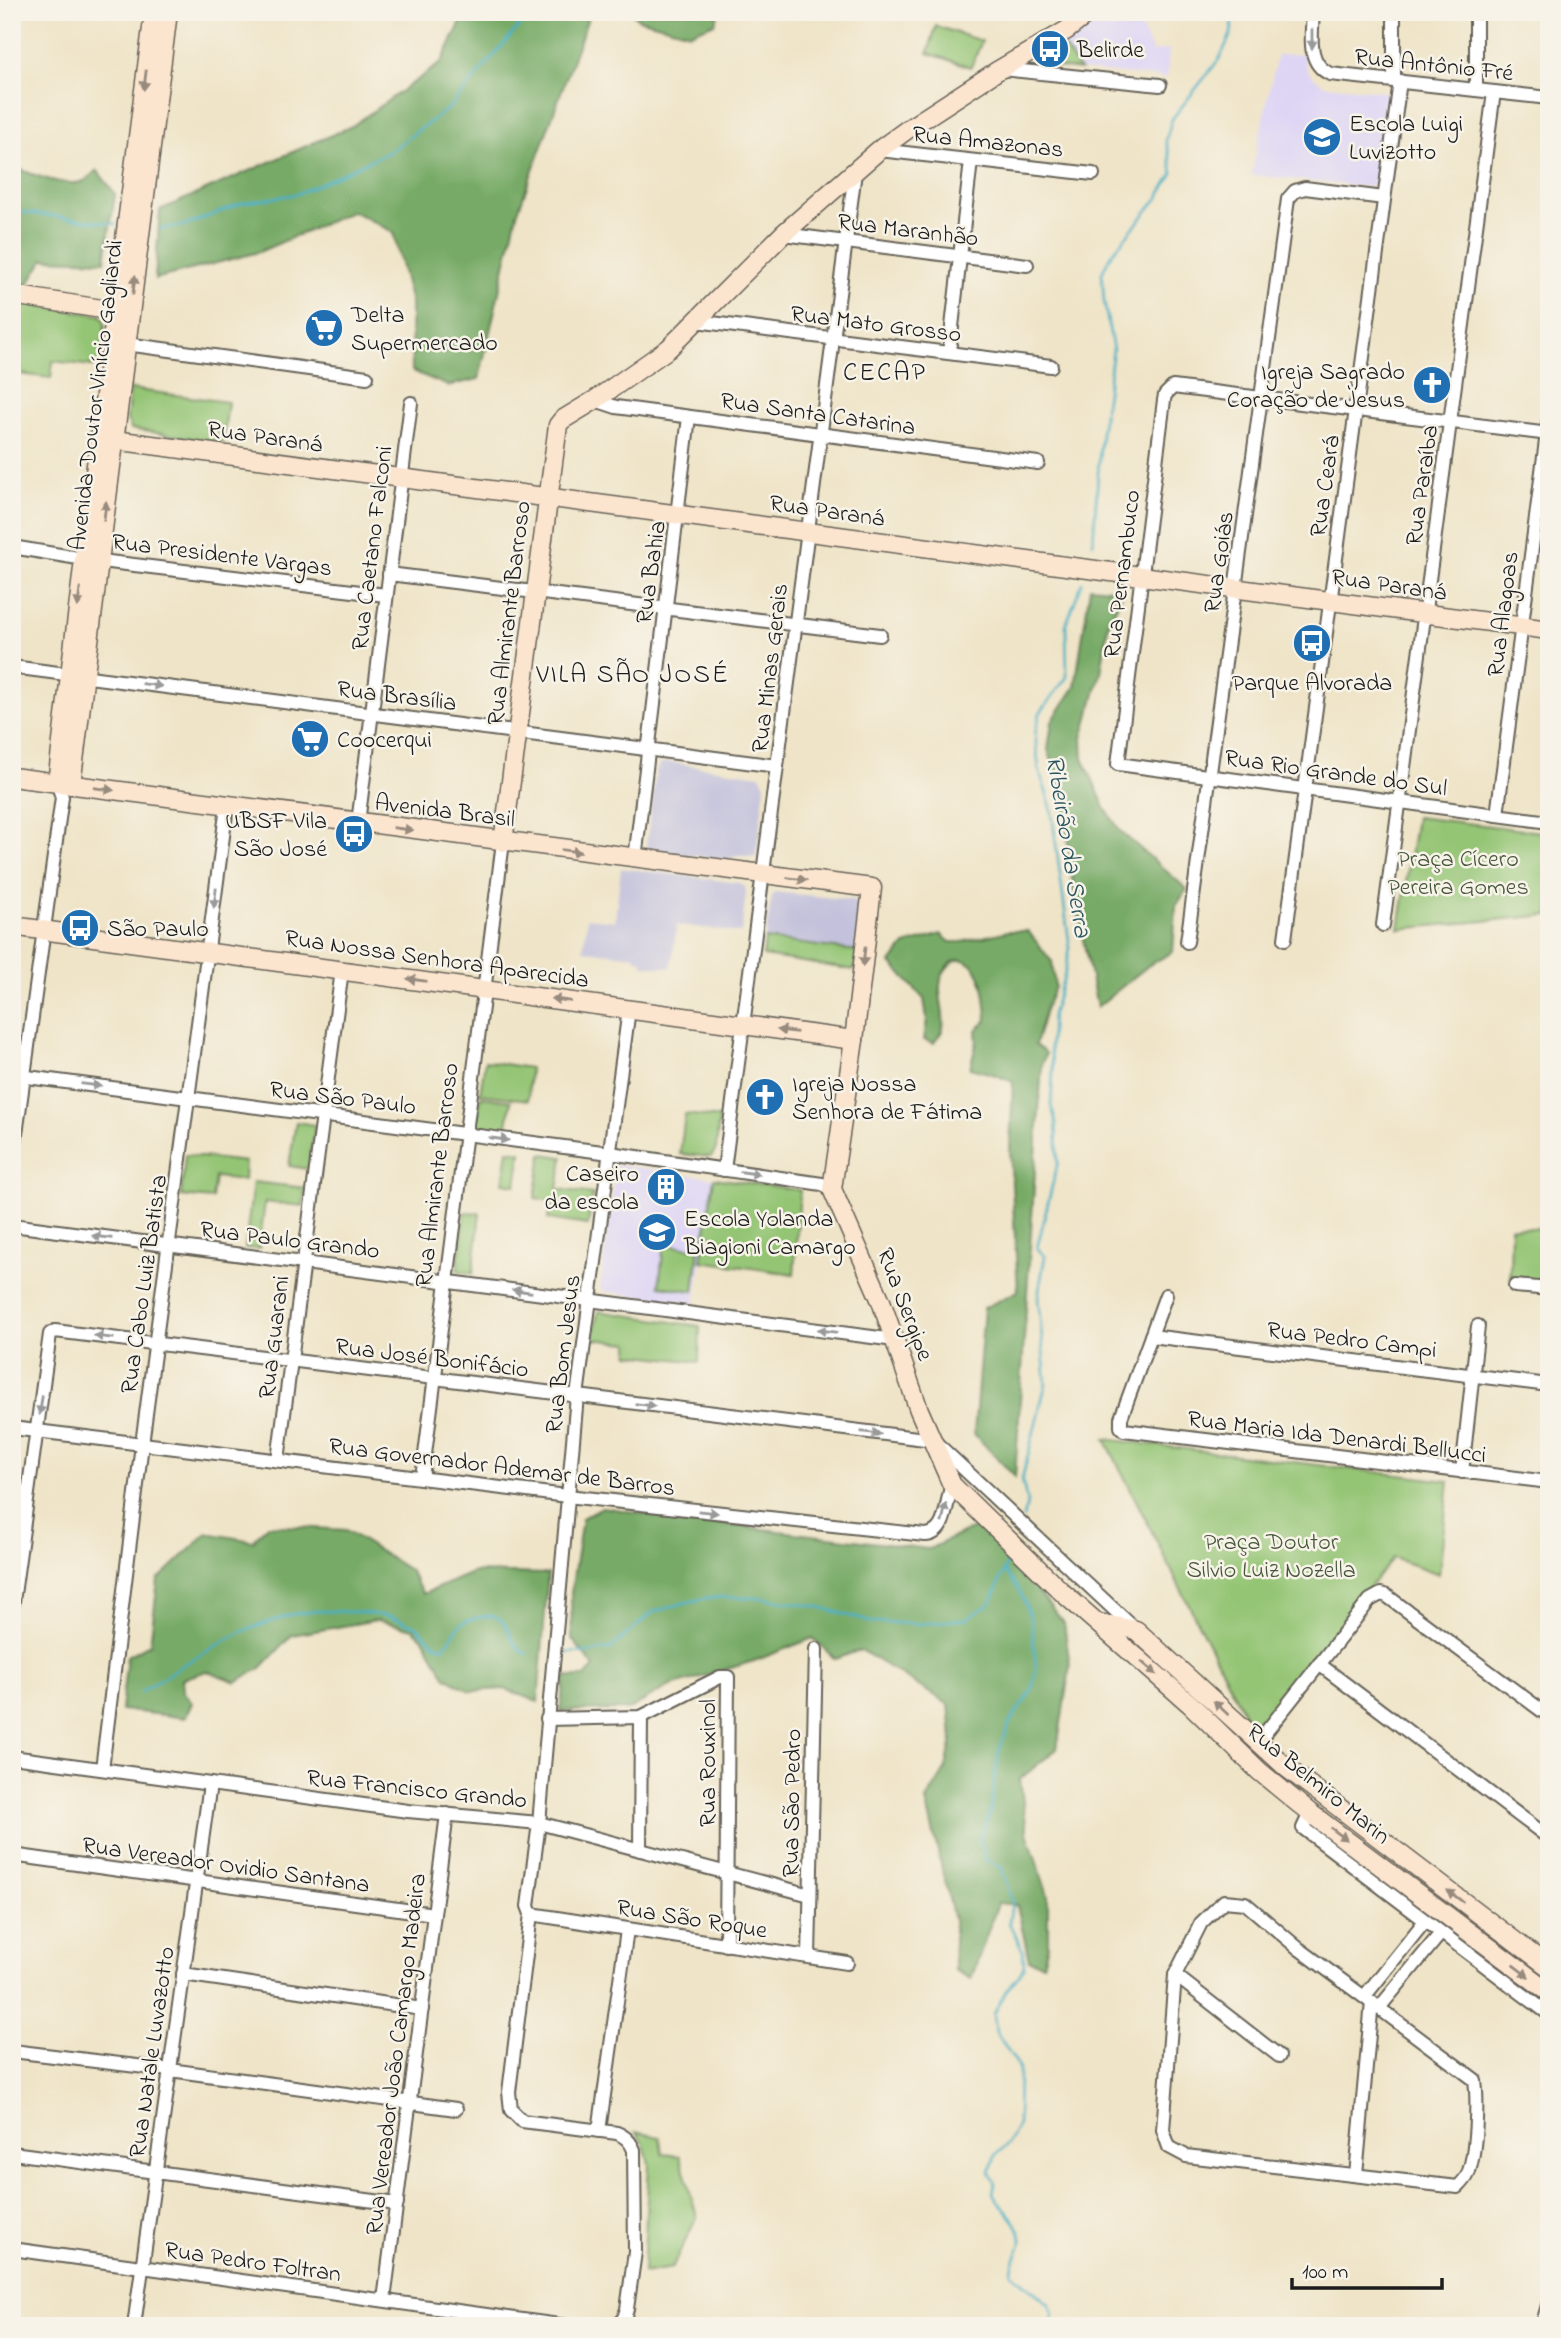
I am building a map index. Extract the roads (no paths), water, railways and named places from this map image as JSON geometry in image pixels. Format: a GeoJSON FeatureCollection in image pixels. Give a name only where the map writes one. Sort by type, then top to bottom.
{"type":"FeatureCollection","features":[{"type":"Feature","properties":{"kind":"street","name":"Avenida Doutor Vinício Gagliardi"},"geometry":{"type":"LineString","coordinates":[[149,107],[154,12]]}},
{"type":"Feature","properties":{"kind":"street","name":"Avenida Doutor Vinício Gagliardi"},"geometry":{"type":"LineString","coordinates":[[63,788],[149,107],[168,12]]}},
{"type":"Feature","properties":{"kind":"street","name":"Rua Almirante Barroso"},"geometry":{"type":"LineString","coordinates":[[422,1478],[558,425],[668,349],[783,234],[879,150],[1001,69],[1067,30],[1090,12]]}},
{"type":"Feature","properties":{"kind":"street","name":"Rua Antônio Fré"},"geometry":{"type":"LineString","coordinates":[[1312,12],[1312,50],[1317,65],[1330,74],[1549,98]]}},
{"type":"Feature","properties":{"kind":"street","name":"Rua Ceará"},"geometry":{"type":"LineString","coordinates":[[1285,939],[1384,198],[1397,81],[1394,12]]}},
{"type":"Feature","properties":{"kind":"street"},"geometry":{"type":"LineString","coordinates":[[1476,12],[1476,90]]}},
{"type":"Feature","properties":{"kind":"street"},"geometry":{"type":"LineString","coordinates":[[1001,69],[1160,85]]}},
{"type":"Feature","properties":{"kind":"street","name":"Rua Paraíba"},"geometry":{"type":"LineString","coordinates":[[1383,925],[1494,92]]}},
{"type":"Feature","properties":{"kind":"street","name":"Rua Amazonas"},"geometry":{"type":"LineString","coordinates":[[879,150],[1093,174]]}},
{"type":"Feature","properties":{"kind":"street"},"geometry":{"type":"LineString","coordinates":[[949,353],[971,161]]}},
{"type":"Feature","properties":{"kind":"street","name":"Rua Minas Gerais"},"geometry":{"type":"LineString","coordinates":[[724,1170],[855,172]]}},
{"type":"Feature","properties":{"kind":"street","name":"Rua Goiás"},"geometry":{"type":"LineString","coordinates":[[1187,942],[1288,199],[1295,191],[1305,188],[1384,198]]}},
{"type":"Feature","properties":{"kind":"street","name":"Rua Maranhão"},"geometry":{"type":"LineString","coordinates":[[783,234],[1027,265]]}},
{"type":"Feature","properties":{"kind":"street"},"geometry":{"type":"LineString","coordinates":[[12,295],[122,316]]}},
{"type":"Feature","properties":{"kind":"street","name":"Rua Mato Grosso"},"geometry":{"type":"LineString","coordinates":[[696,321],[1051,366]]}},
{"type":"Feature","properties":{"kind":"street"},"geometry":{"type":"LineString","coordinates":[[119,339],[367,376]]}},
{"type":"Feature","properties":{"kind":"street","name":"Rua Pernambuco"},"geometry":{"type":"LineString","coordinates":[[1118,764],[1164,400],[1168,391],[1180,386],[1261,397]]}},
{"type":"Feature","properties":{"kind":"street"},"geometry":{"type":"LineString","coordinates":[[1261,397],[1548,434]]}},
{"type":"Feature","properties":{"kind":"street","name":"Rua Santa Catarina"},"geometry":{"type":"LineString","coordinates":[[594,400],[615,407],[1038,463]]}},
{"type":"Feature","properties":{"kind":"street","name":"Rua Caetano Falconi"},"geometry":{"type":"LineString","coordinates":[[358,823],[411,403]]}},
{"type":"Feature","properties":{"kind":"street","name":"Rua Bahia"},"geometry":{"type":"LineString","coordinates":[[635,859],[690,416]]}},
{"type":"Feature","properties":{"kind":"street","name":"Rua Alagoas"},"geometry":{"type":"LineString","coordinates":[[1497,815],[1549,418]]}},
{"type":"Feature","properties":{"kind":"street","name":"Rua Paraná"},"geometry":{"type":"LineString","coordinates":[[107,439],[1549,630]]}},
{"type":"Feature","properties":{"kind":"street","name":"Rua Presidente Vargas"},"geometry":{"type":"LineString","coordinates":[[12,547],[91,560],[386,595]]}},
{"type":"Feature","properties":{"kind":"street"},"geometry":{"type":"LineString","coordinates":[[389,574],[880,635]]}},
{"type":"Feature","properties":{"kind":"street","name":"Rua Brasília"},"geometry":{"type":"LineString","coordinates":[[12,667],[777,766]]}},
{"type":"Feature","properties":{"kind":"street","name":"Rua Rio Grande do Sul"},"geometry":{"type":"LineString","coordinates":[[1118,764],[1549,822]]}},
{"type":"Feature","properties":{"kind":"street","name":"Avenida Brasil"},"geometry":{"type":"LineString","coordinates":[[12,777],[63,788],[227,806],[872,888],[854,1040]]}},
{"type":"Feature","properties":{"kind":"street"},"geometry":{"type":"LineString","coordinates":[[12,1164],[18,1076],[44,930],[63,788]]}},
{"type":"Feature","properties":{"kind":"street","name":"Rua Cabo Luiz Batista"},"geometry":{"type":"LineString","coordinates":[[102,1769],[142,1444],[227,806]]}},
{"type":"Feature","properties":{"kind":"street","name":"Rua Nossa Senhora Aparecida"},"geometry":{"type":"LineString","coordinates":[[12,926],[854,1040]]}},
{"type":"Feature","properties":{"kind":"street","name":"Rua Guarani"},"geometry":{"type":"LineString","coordinates":[[278,1460],[342,970]]}},
{"type":"Feature","properties":{"kind":"street","name":"Rua Bom Jesus"},"geometry":{"type":"LineString","coordinates":[[599,2131],[522,2121],[511,2110],[509,2092],[531,1914],[528,1906],[539,1823],[577,1396],[629,1009]]}},
{"type":"Feature","properties":{"kind":"street"},"geometry":{"type":"LineString","coordinates":[[832,1189],[854,1040]]}},
{"type":"Feature","properties":{"kind":"street","name":"Rua São Paulo"},"geometry":{"type":"LineString","coordinates":[[18,1076],[610,1153],[822,1184],[832,1189]]}},
{"type":"Feature","properties":{"kind":"street","name":"Rua Sergipe"},"geometry":{"type":"LineString","coordinates":[[832,1189],[881,1301],[919,1410],[952,1485]]}},
{"type":"Feature","properties":{"kind":"street","name":"Rua Paulo Grando"},"geometry":{"type":"LineString","coordinates":[[12,1225],[895,1340]]}},
{"type":"Feature","properties":{"kind":"street"},"geometry":{"type":"LineString","coordinates":[[1515,1286],[1549,1289]]}},
{"type":"Feature","properties":{"kind":"street"},"geometry":{"type":"LineString","coordinates":[[1151,1336],[1166,1295]]}},
{"type":"Feature","properties":{"kind":"street"},"geometry":{"type":"LineString","coordinates":[[1462,1472],[1478,1326]]}},
{"type":"Feature","properties":{"kind":"street","name":"Rua José Bonifácio"},"geometry":{"type":"LineString","coordinates":[[38,1430],[52,1332],[933,1440]]}},
{"type":"Feature","properties":{"kind":"street","name":"Rua Pedro Campi"},"geometry":{"type":"LineString","coordinates":[[1151,1336],[1549,1385]]}},
{"type":"Feature","properties":{"kind":"street","name":"Rua Maria Ida Denardi Bellucci"},"geometry":{"type":"LineString","coordinates":[[1151,1336],[1121,1418],[1121,1427],[1129,1432],[1549,1482]]}},
{"type":"Feature","properties":{"kind":"street","name":"Rua Governador Ademar de Barros"},"geometry":{"type":"LineString","coordinates":[[12,1427],[567,1496],[925,1535],[932,1535],[940,1530],[952,1485]]}},
{"type":"Feature","properties":{"kind":"street"},"geometry":{"type":"LineString","coordinates":[[12,1609],[14,1579],[38,1430]]}},
{"type":"Feature","properties":{"kind":"street","name":"Rua Belmiro Marin"},"geometry":{"type":"LineString","coordinates":[[933,1440],[1287,1768],[1546,1963]]}},
{"type":"Feature","properties":{"kind":"street","name":"Rua Belmiro Marin"},"geometry":{"type":"LineString","coordinates":[[952,1485],[1063,1593],[1190,1704],[1259,1771],[1310,1813],[1549,1992]]}},
{"type":"Feature","properties":{"kind":"street"},"geometry":{"type":"LineString","coordinates":[[1258,1742],[1370,1600],[1381,1594],[1387,1595],[1549,1716]]}},
{"type":"Feature","properties":{"kind":"street"},"geometry":{"type":"LineString","coordinates":[[1098,1623],[1136,1630]]}},
{"type":"Feature","properties":{"kind":"street","name":"Rua São Pedro"},"geometry":{"type":"LineString","coordinates":[[809,1958],[816,1649]]}},
{"type":"Feature","properties":{"kind":"street"},"geometry":{"type":"LineString","coordinates":[[1319,1664],[1549,1839]]}},
{"type":"Feature","properties":{"kind":"street","name":"Rua Rouxinol"},"geometry":{"type":"LineString","coordinates":[[547,1718],[641,1717],[720,1678],[729,1677],[727,1873]]}},
{"type":"Feature","properties":{"kind":"street"},"geometry":{"type":"LineString","coordinates":[[640,1850],[641,1717]]}},
{"type":"Feature","properties":{"kind":"street","name":"Rua Francisco Grando"},"geometry":{"type":"LineString","coordinates":[[12,1756],[408,1811],[539,1823],[810,1895]]}},
{"type":"Feature","properties":{"kind":"street","name":"Rua Natale Luvazotto"},"geometry":{"type":"LineString","coordinates":[[134,2326],[210,1784]]}},
{"type":"Feature","properties":{"kind":"street"},"geometry":{"type":"LineString","coordinates":[[1310,1813],[1303,1829],[1549,2014]]}},
{"type":"Feature","properties":{"kind":"street","name":"Rua Vereador João Camargo Madeira"},"geometry":{"type":"LineString","coordinates":[[384,2300],[447,1814]]}},
{"type":"Feature","properties":{"kind":"street","name":"Rua Vereador Ovidio Santana"},"geometry":{"type":"LineString","coordinates":[[12,1855],[434,1914]]}},
{"type":"Feature","properties":{"kind":"street"},"geometry":{"type":"LineString","coordinates":[[726,1945],[727,1873]]}},
{"type":"Feature","properties":{"kind":"street"},"geometry":{"type":"LineString","coordinates":[[1224,1901],[1245,1903],[1298,1948],[1371,2002],[1475,2080],[1477,2094],[1472,2157],[1467,2177],[1458,2188],[1186,2156],[1169,2147],[1163,2130],[1175,1975],[1201,1923],[1224,1901]]}},
{"type":"Feature","properties":{"kind":"street","name":"Rua São Roque"},"geometry":{"type":"LineString","coordinates":[[531,1914],[847,1963]]}},
{"type":"Feature","properties":{"kind":"street"},"geometry":{"type":"LineString","coordinates":[[1356,2175],[1371,2002],[1425,1921]]}},
{"type":"Feature","properties":{"kind":"street"},"geometry":{"type":"LineString","coordinates":[[616,2326],[624,2318],[627,2309],[635,2252],[634,2150],[624,2136],[599,2131],[627,1930]]}},
{"type":"Feature","properties":{"kind":"street"},"geometry":{"type":"LineString","coordinates":[[1371,2002],[1441,1933]]}},
{"type":"Feature","properties":{"kind":"street"},"geometry":{"type":"LineString","coordinates":[[183,1974],[422,2009]]}},
{"type":"Feature","properties":{"kind":"street"},"geometry":{"type":"LineString","coordinates":[[1175,1975],[1279,2056]]}},
{"type":"Feature","properties":{"kind":"street"},"geometry":{"type":"LineString","coordinates":[[12,2051],[456,2109]]}},
{"type":"Feature","properties":{"kind":"street"},"geometry":{"type":"LineString","coordinates":[[12,2153],[397,2204]]}},
{"type":"Feature","properties":{"kind":"street","name":"Rua Pedro Foltran"},"geometry":{"type":"LineString","coordinates":[[12,2249],[384,2300],[488,2320],[566,2326]]}},
{"type":"Feature","properties":{"kind":"street"},"geometry":{"type":"LineString","coordinates":[[1542,2326],[1549,2302]]}},
{"type":"Feature","properties":{"kind":"waterway"},"geometry":{"type":"LineString","coordinates":[[160,229],[187,225],[242,203],[297,194],[389,152],[450,107],[531,12]]}},
{"type":"Feature","properties":{"kind":"waterway","name":"Ribeirão da Serra"},"geometry":{"type":"LineString","coordinates":[[1093,543],[1101,433],[1113,350],[1102,273],[1110,256],[1158,198],[1173,173],[1166,140],[1172,119],[1220,58],[1231,34],[1234,12]]}},
{"type":"Feature","properties":{"kind":"waterway"},"geometry":{"type":"LineString","coordinates":[[12,211],[116,224]]}},
{"type":"Feature","properties":{"kind":"waterway","name":"Ribeirão da Serra"},"geometry":{"type":"LineString","coordinates":[[1024,1518],[1027,1502],[1022,1479],[1046,1383],[1038,1297],[1045,1256],[1037,1248],[1058,1162],[1056,1122],[1051,1105],[1052,1014],[1070,948],[1051,807],[1039,770],[1035,734],[1040,713],[1067,677],[1066,625],[1082,582]]}},
{"type":"Feature","properties":{"kind":"waterway","name":"Ribeirão da Serra"},"geometry":{"type":"LineString","coordinates":[[1011,1554],[1004,1570],[1026,1605],[1032,1625],[1036,1670],[1032,1690],[1010,1722],[999,1751],[990,1812],[979,1841],[986,1860],[1002,1868],[1012,1902],[1009,1923],[1023,1951],[1024,1966],[1005,1992],[994,2014],[996,2032],[1019,2067],[1018,2125],[1008,2144],[995,2155],[990,2173],[995,2183],[993,2193],[1015,2222],[1020,2234],[1021,2241],[1012,2273],[1049,2304],[1053,2315],[1049,2326]]}},
{"type":"Feature","properties":{"kind":"waterway"},"geometry":{"type":"LineString","coordinates":[[564,1653],[610,1649],[653,1612],[711,1597],[763,1598],[820,1607],[870,1622],[920,1624],[966,1619],[991,1603],[1004,1570]]}},
{"type":"Feature","properties":{"kind":"waterway"},"geometry":{"type":"LineString","coordinates":[[141,1692],[241,1632],[293,1614],[317,1611],[388,1616],[416,1626],[435,1644],[443,1647],[462,1624],[491,1616],[504,1623],[514,1643],[527,1654]]}},
{"type":"Feature","properties":{"kind":"place","name":"Belirde"},"geometry":{"type":"Point","coordinates":[1050,49]}},
{"type":"Feature","properties":{"kind":"place","name":"Escola Luigi Luvizotto"},"geometry":{"type":"Point","coordinates":[1322,137]}},
{"type":"Feature","properties":{"kind":"place","name":"Delta Supermercado"},"geometry":{"type":"Point","coordinates":[324,328]}},
{"type":"Feature","properties":{"kind":"place","name":"Igreja Sagrado Coração de Jesus"},"geometry":{"type":"Point","coordinates":[1432,385]}},
{"type":"Feature","properties":{"kind":"place","name":"Parque Alvorada"},"geometry":{"type":"Point","coordinates":[1312,643]}},
{"type":"Feature","properties":{"kind":"place","name":"Coocerqui"},"geometry":{"type":"Point","coordinates":[310,739]}},
{"type":"Feature","properties":{"kind":"place","name":"UBSF Vila São José"},"geometry":{"type":"Point","coordinates":[354,834]}},
{"type":"Feature","properties":{"kind":"place","name":"São Paulo"},"geometry":{"type":"Point","coordinates":[80,928]}},
{"type":"Feature","properties":{"kind":"place","name":"Igreja Nossa Senhora de Fátima"},"geometry":{"type":"Point","coordinates":[765,1097]}},
{"type":"Feature","properties":{"kind":"place","name":"Caseiro da escola"},"geometry":{"type":"Point","coordinates":[666,1187]}},
{"type":"Feature","properties":{"kind":"place","name":"Escola Yolanda Biagioni Camargo"},"geometry":{"type":"Point","coordinates":[657,1232]}},
{"type":"Feature","properties":{"kind":"district","name":"CECAP"},"geometry":{"type":"Point","coordinates":[885,371]}},
{"type":"Feature","properties":{"kind":"district","name":"VILA SÃO JOSÉ"},"geometry":{"type":"Point","coordinates":[633,673]}},
{"type":"Feature","properties":{"kind":"park label","name":"Praça Cícero Pereira Gomes"},"geometry":{"type":"Point","coordinates":[1458,872]}},
{"type":"Feature","properties":{"kind":"park label","name":"Praça Doutor Silvio Luiz Nozella"},"geometry":{"type":"Point","coordinates":[1271,1555]}}]}
